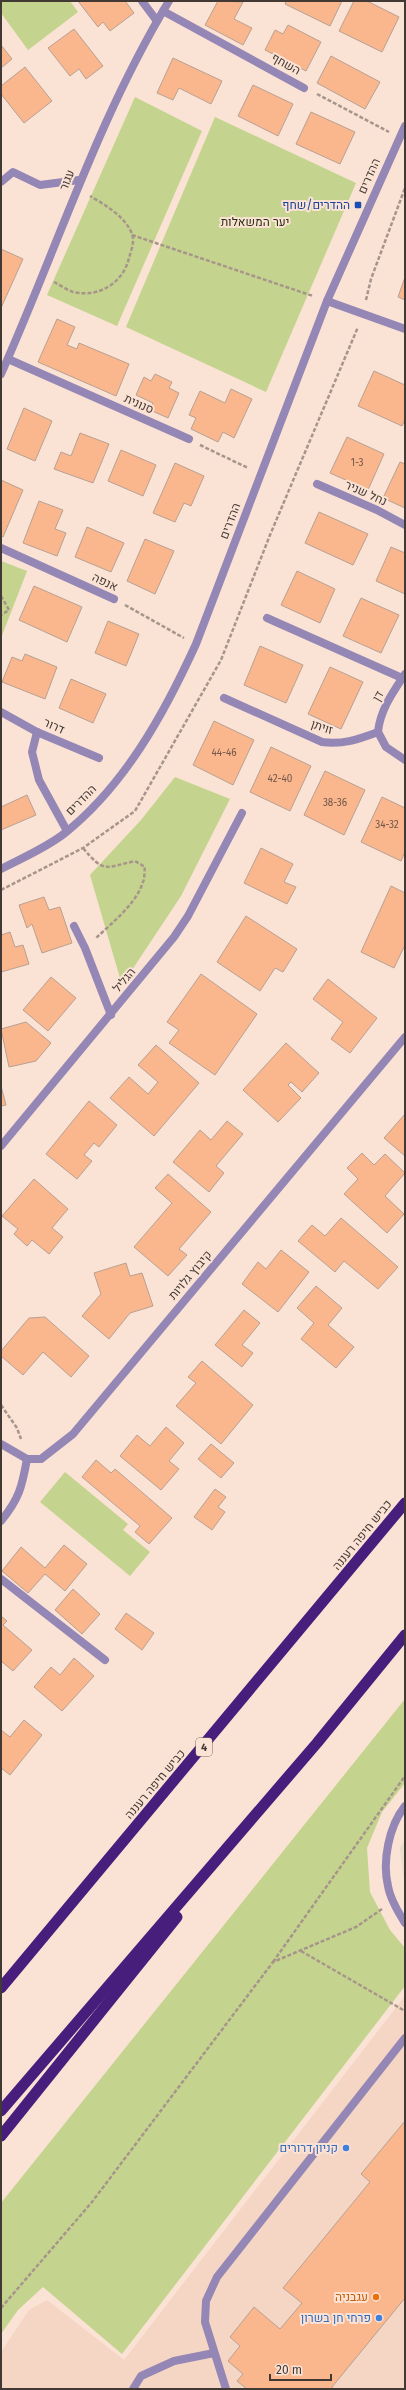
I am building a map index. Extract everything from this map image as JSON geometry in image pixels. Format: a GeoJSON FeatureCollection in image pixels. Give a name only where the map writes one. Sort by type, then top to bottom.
{"type":"FeatureCollection","features":[{"type":"Feature","properties":{"kind":"highway","name":"כביש חיפה רעננה"},"geometry":{"type":"LineString","coordinates":[[1,1988],[405,1503]]}},
{"type":"Feature","properties":{"kind":"highway"},"geometry":{"type":"LineString","coordinates":[[1,2136],[405,1635]]}},
{"type":"Feature","properties":{"kind":"highway"},"geometry":{"type":"LineString","coordinates":[[1,2111],[317,1743]]}},
{"type":"Feature","properties":{"kind":"street"},"geometry":{"type":"LineString","coordinates":[[142,1],[158,21]]}},
{"type":"Feature","properties":{"kind":"street","name":"עגור"},"geometry":{"type":"LineString","coordinates":[[1,374],[78,184],[128,74],[169,1]]}},
{"type":"Feature","properties":{"kind":"street","name":"השחף"},"geometry":{"type":"LineString","coordinates":[[163,11],[304,88]]}},
{"type":"Feature","properties":{"kind":"street","name":"ההדרים"},"geometry":{"type":"LineString","coordinates":[[1,869],[44,846],[67,831],[88,813],[125,770],[152,730],[176,688],[196,644],[327,301],[405,126]]}},
{"type":"Feature","properties":{"kind":"street"},"geometry":{"type":"LineString","coordinates":[[1,182],[12,172],[40,185],[78,184]]}},
{"type":"Feature","properties":{"kind":"street"},"geometry":{"type":"LineString","coordinates":[[327,301],[405,330]]}},
{"type":"Feature","properties":{"kind":"street","name":"סנונית"},"geometry":{"type":"LineString","coordinates":[[8,359],[189,440]]}},
{"type":"Feature","properties":{"kind":"street","name":"נחל שניר"},"geometry":{"type":"LineString","coordinates":[[316,484],[377,510],[405,525]]}},
{"type":"Feature","properties":{"kind":"street","name":"אנפה"},"geometry":{"type":"LineString","coordinates":[[1,548],[114,599]]}},
{"type":"Feature","properties":{"kind":"street"},"geometry":{"type":"LineString","coordinates":[[266,618],[404,676]]}},
{"type":"Feature","properties":{"kind":"street","name":"דן"},"geometry":{"type":"LineString","coordinates":[[378,732],[379,720],[384,708],[404,676]]}},
{"type":"Feature","properties":{"kind":"street","name":"זויתן"},"geometry":{"type":"LineString","coordinates":[[224,698],[322,742],[337,744],[356,740],[378,732]]}},
{"type":"Feature","properties":{"kind":"street","name":"דרור"},"geometry":{"type":"LineString","coordinates":[[1,712],[37,732],[99,758]]}},
{"type":"Feature","properties":{"kind":"street"},"geometry":{"type":"LineString","coordinates":[[37,732],[32,752],[39,780],[67,831]]}},
{"type":"Feature","properties":{"kind":"street"},"geometry":{"type":"LineString","coordinates":[[378,732],[386,747],[405,760]]}},
{"type":"Feature","properties":{"kind":"street","name":"הגליל"},"geometry":{"type":"LineString","coordinates":[[1,1146],[161,955],[188,916],[242,813]]}},
{"type":"Feature","properties":{"kind":"street"},"geometry":{"type":"LineString","coordinates":[[74,926],[85,948],[111,1015]]}},
{"type":"Feature","properties":{"kind":"street","name":"קיבוץ גלויות"},"geometry":{"type":"LineString","coordinates":[[27,1459],[41,1458],[73,1434],[405,1037]]}},
{"type":"Feature","properties":{"kind":"street"},"geometry":{"type":"LineString","coordinates":[[1,1444],[27,1459],[21,1491],[15,1504],[1,1521]]}},
{"type":"Feature","properties":{"kind":"street"},"geometry":{"type":"LineString","coordinates":[[1,1579],[105,1660]]}},
{"type":"Feature","properties":{"kind":"street"},"geometry":{"type":"LineString","coordinates":[[405,1806],[391,1834],[386,1860],[388,1886],[405,1923]]}},
{"type":"Feature","properties":{"kind":"street"},"geometry":{"type":"LineString","coordinates":[[226,2389],[204,2322],[206,2301],[217,2277],[405,2038]]}},
{"type":"Feature","properties":{"kind":"street"},"geometry":{"type":"LineString","coordinates":[[133,2389],[141,2376],[174,2361],[214,2353]]}},
{"type":"Feature","properties":{"kind":"path","name":"השחף"},"geometry":{"type":"LineString","coordinates":[[304,88],[400,137]]}},
{"type":"Feature","properties":{"kind":"path"},"geometry":{"type":"LineString","coordinates":[[41,275],[73,292],[102,291],[118,280],[128,263],[132,246],[132,235],[125,223],[110,208],[78,184]]}},
{"type":"Feature","properties":{"kind":"path"},"geometry":{"type":"LineString","coordinates":[[132,235],[327,301]]}},
{"type":"Feature","properties":{"kind":"path"},"geometry":{"type":"LineString","coordinates":[[189,440],[260,474]]}},
{"type":"Feature","properties":{"kind":"path"},"geometry":{"type":"LineString","coordinates":[[1,596],[9,610],[1,615]]}},
{"type":"Feature","properties":{"kind":"path","name":"אנפה"},"geometry":{"type":"LineString","coordinates":[[114,599],[196,644]]}},
{"type":"Feature","properties":{"kind":"path"},"geometry":{"type":"LineString","coordinates":[[83,848],[97,864],[105,868],[135,861],[145,867],[143,883],[135,896],[116,918],[85,948]]}},
{"type":"Feature","properties":{"kind":"path"},"geometry":{"type":"LineString","coordinates":[[1,1405],[17,1428],[27,1459]]}},
{"type":"Feature","properties":{"kind":"path"},"geometry":{"type":"LineString","coordinates":[[1,2308],[92,2202],[273,1962],[405,1776]]}},
{"type":"Feature","properties":{"kind":"path"},"geometry":{"type":"LineString","coordinates":[[273,1962],[356,1927],[394,1901]]}},
{"type":"Feature","properties":{"kind":"path"},"geometry":{"type":"LineString","coordinates":[[300,1951],[405,2011]]}},
{"type":"Feature","properties":{"kind":"shaded area"},"geometry":{"type":"Polygon","coordinates":[[[405,1839],[405,1889],[400,1848],[405,1839]]]}},
{"type":"Feature","properties":{"kind":"shaded area","name":"קניון דרורים"},"geometry":{"type":"Polygon","coordinates":[[[405,1996],[405,2389],[1,2389],[1,2352],[29,2310],[47,2300],[124,2360],[405,1996]]]}},
{"type":"Feature","properties":{"kind":"green space"},"geometry":{"type":"Polygon","coordinates":[[[1,1],[70,1],[78,12],[28,50],[1,13],[1,1]]]}},
{"type":"Feature","properties":{"kind":"green space"},"geometry":{"type":"Polygon","coordinates":[[[135,97],[202,131],[117,326],[47,295],[135,97]]]}},
{"type":"Feature","properties":{"kind":"green space","name":"יער המשאלות"},"geometry":{"type":"Polygon","coordinates":[[[215,117],[356,183],[266,392],[126,327],[215,117]]]}},
{"type":"Feature","properties":{"kind":"green space"},"geometry":{"type":"Polygon","coordinates":[[[1,561],[27,571],[1,638],[1,561]]]}},
{"type":"Feature","properties":{"kind":"green space"},"geometry":{"type":"Polygon","coordinates":[[[175,777],[230,799],[181,896],[122,985],[90,875],[141,820],[175,777]]]}},
{"type":"Feature","properties":{"kind":"green space"},"geometry":{"type":"Polygon","coordinates":[[[65,1472],[128,1524],[123,1530],[150,1552],[130,1576],[40,1502],[65,1472]]]}},
{"type":"Feature","properties":{"kind":"green space"},"geometry":{"type":"Polygon","coordinates":[[[405,1699],[405,1783],[382,1812],[367,1848],[370,1892],[390,1930],[405,1948],[405,1986],[122,2354],[43,2287],[18,2310],[1,2334],[1,2203],[405,1699]]]}},
{"type":"Feature","properties":{"kind":"building"},"geometry":{"type":"Polygon","coordinates":[[[78,1],[125,1],[134,13],[110,31],[103,22],[98,27],[78,1]]]}},
{"type":"Feature","properties":{"kind":"building"},"geometry":{"type":"Polygon","coordinates":[[[218,1],[243,2],[234,19],[252,28],[243,45],[205,25],[218,1]]]}},
{"type":"Feature","properties":{"kind":"building"},"geometry":{"type":"Polygon","coordinates":[[[286,1],[342,1],[330,26],[285,4],[286,1]]]}},
{"type":"Feature","properties":{"kind":"building"},"geometry":{"type":"Polygon","coordinates":[[[354,1],[367,1],[399,17],[382,52],[339,31],[354,1]]]}},
{"type":"Feature","properties":{"kind":"building"},"geometry":{"type":"Polygon","coordinates":[[[288,25],[321,42],[306,71],[265,50],[275,30],[283,34],[288,25]]]}},
{"type":"Feature","properties":{"kind":"building"},"geometry":{"type":"Polygon","coordinates":[[[74,29],[103,66],[86,79],[79,69],[70,76],[48,48],[74,29]]]}},
{"type":"Feature","properties":{"kind":"building"},"geometry":{"type":"Polygon","coordinates":[[[1,45],[12,59],[1,68],[1,45]]]}},
{"type":"Feature","properties":{"kind":"building"},"geometry":{"type":"Polygon","coordinates":[[[331,56],[380,82],[365,109],[317,83],[331,56]]]}},
{"type":"Feature","properties":{"kind":"building"},"geometry":{"type":"Polygon","coordinates":[[[173,58],[222,81],[211,104],[179,88],[173,100],[157,93],[173,58]]]}},
{"type":"Feature","properties":{"kind":"building"},"geometry":{"type":"Polygon","coordinates":[[[25,67],[52,101],[24,123],[1,94],[1,86],[25,67]]]}},
{"type":"Feature","properties":{"kind":"building"},"geometry":{"type":"Polygon","coordinates":[[[253,85],[293,104],[278,136],[238,116],[253,85]]]}},
{"type":"Feature","properties":{"kind":"building"},"geometry":{"type":"Polygon","coordinates":[[[311,112],[355,132],[340,164],[296,144],[311,112]]]}},
{"type":"Feature","properties":{"kind":"building"},"geometry":{"type":"Polygon","coordinates":[[[1,249],[23,259],[1,308],[1,249]]]}},
{"type":"Feature","properties":{"kind":"building"},"geometry":{"type":"Polygon","coordinates":[[[405,277],[405,300],[398,297],[405,277]]]}},
{"type":"Feature","properties":{"kind":"building"},"geometry":{"type":"Polygon","coordinates":[[[57,319],[75,327],[67,345],[77,349],[79,343],[129,364],[116,396],[38,362],[57,319]]]}},
{"type":"Feature","properties":{"kind":"building"},"geometry":{"type":"Polygon","coordinates":[[[374,371],[405,385],[405,419],[402,426],[358,406],[374,371]]]}},
{"type":"Feature","properties":{"kind":"building"},"geometry":{"type":"Polygon","coordinates":[[[155,374],[172,382],[169,388],[179,393],[168,418],[150,410],[153,403],[136,395],[144,377],[151,381],[155,374]]]}},
{"type":"Feature","properties":{"kind":"building"},"geometry":{"type":"Polygon","coordinates":[[[231,389],[252,399],[234,438],[223,432],[218,442],[191,429],[196,418],[189,415],[200,391],[225,403],[231,389]]]}},
{"type":"Feature","properties":{"kind":"building"},"geometry":{"type":"Polygon","coordinates":[[[24,408],[52,421],[35,461],[7,449],[24,408]]]}},
{"type":"Feature","properties":{"kind":"building"},"geometry":{"type":"Polygon","coordinates":[[[80,433],[109,444],[93,483],[54,469],[61,452],[71,456],[80,433]]]}},
{"type":"Feature","properties":{"kind":"building"},"geometry":{"type":"Polygon","coordinates":[[[347,437],[384,454],[368,490],[330,473],[347,437]]]}},
{"type":"Feature","properties":{"kind":"building"},"geometry":{"type":"Polygon","coordinates":[[[121,450],[156,465],[143,496],[108,481],[121,450]]]}},
{"type":"Feature","properties":{"kind":"building"},"geometry":{"type":"Polygon","coordinates":[[[400,462],[405,464],[405,508],[383,498],[400,462]]]}},
{"type":"Feature","properties":{"kind":"building"},"geometry":{"type":"Polygon","coordinates":[[[175,463],[204,476],[191,506],[184,503],[175,522],[153,513],[175,463]]]}},
{"type":"Feature","properties":{"kind":"building"},"geometry":{"type":"Polygon","coordinates":[[[1,480],[23,490],[3,537],[1,536],[1,480]]]}},
{"type":"Feature","properties":{"kind":"building"},"geometry":{"type":"Polygon","coordinates":[[[39,501],[63,510],[55,529],[66,533],[57,556],[23,543],[39,501]]]}},
{"type":"Feature","properties":{"kind":"building"},"geometry":{"type":"Polygon","coordinates":[[[319,512],[368,534],[353,565],[305,543],[319,512]]]}},
{"type":"Feature","properties":{"kind":"building"},"geometry":{"type":"Polygon","coordinates":[[[87,527],[124,543],[111,572],[75,557],[87,527]]]}},
{"type":"Feature","properties":{"kind":"building"},"geometry":{"type":"Polygon","coordinates":[[[145,539],[174,551],[155,594],[127,581],[145,539]]]}},
{"type":"Feature","properties":{"kind":"building"},"geometry":{"type":"Polygon","coordinates":[[[391,547],[405,553],[405,594],[376,581],[391,547]]]}},
{"type":"Feature","properties":{"kind":"building"},"geometry":{"type":"Polygon","coordinates":[[[297,571],[335,589],[320,623],[281,605],[297,571]]]}},
{"type":"Feature","properties":{"kind":"building"},"geometry":{"type":"Polygon","coordinates":[[[34,586],[82,607],[67,642],[19,620],[34,586]]]}},
{"type":"Feature","properties":{"kind":"building"},"geometry":{"type":"Polygon","coordinates":[[[361,598],[399,615],[381,653],[343,636],[361,598]]]}},
{"type":"Feature","properties":{"kind":"building"},"geometry":{"type":"Polygon","coordinates":[[[108,621],[139,634],[126,666],[95,653],[108,621]]]}},
{"type":"Feature","properties":{"kind":"building"},"geometry":{"type":"Polygon","coordinates":[[[260,646],[303,665],[286,703],[244,685],[260,646]]]}},
{"type":"Feature","properties":{"kind":"building"},"geometry":{"type":"Polygon","coordinates":[[[25,654],[57,667],[45,699],[2,682],[12,657],[22,661],[25,654]]]}},
{"type":"Feature","properties":{"kind":"building"},"geometry":{"type":"Polygon","coordinates":[[[330,667],[363,682],[341,729],[308,714],[330,667]]]}},
{"type":"Feature","properties":{"kind":"building"},"geometry":{"type":"Polygon","coordinates":[[[71,679],[106,694],[93,723],[59,708],[71,679]]]}},
{"type":"Feature","properties":{"kind":"building"},"geometry":{"type":"Polygon","coordinates":[[[214,721],[254,740],[233,785],[193,765],[214,721]]]}},
{"type":"Feature","properties":{"kind":"building"},"geometry":{"type":"Polygon","coordinates":[[[271,747],[311,766],[290,811],[250,792],[271,747]]]}},
{"type":"Feature","properties":{"kind":"building"},"geometry":{"type":"Polygon","coordinates":[[[325,771],[365,790],[344,835],[304,815],[325,771]]]}},
{"type":"Feature","properties":{"kind":"building"},"geometry":{"type":"Polygon","coordinates":[[[27,795],[36,815],[1,830],[1,807],[27,795]]]}},
{"type":"Feature","properties":{"kind":"building"},"geometry":{"type":"Polygon","coordinates":[[[382,797],[405,808],[405,852],[401,861],[361,842],[382,797]]]}},
{"type":"Feature","properties":{"kind":"building"},"geometry":{"type":"Polygon","coordinates":[[[261,848],[293,864],[284,882],[296,887],[287,904],[244,883],[261,848]]]}},
{"type":"Feature","properties":{"kind":"building"},"geometry":{"type":"Polygon","coordinates":[[[391,886],[405,893],[405,945],[394,968],[361,952],[391,886]]]}},
{"type":"Feature","properties":{"kind":"building"},"geometry":{"type":"Polygon","coordinates":[[[44,897],[49,910],[60,907],[72,943],[42,953],[32,924],[27,928],[19,905],[44,897]]]}},
{"type":"Feature","properties":{"kind":"building"},"geometry":{"type":"Polygon","coordinates":[[[246,916],[297,949],[283,972],[275,968],[260,991],[217,962],[246,916]]]}},
{"type":"Feature","properties":{"kind":"building"},"geometry":{"type":"Polygon","coordinates":[[[10,932],[15,947],[23,945],[29,964],[1,972],[1,935],[10,932]]]}},
{"type":"Feature","properties":{"kind":"building"},"geometry":{"type":"Polygon","coordinates":[[[201,974],[257,1014],[215,1075],[169,1043],[179,1030],[167,1022],[201,974]]]}},
{"type":"Feature","properties":{"kind":"building"},"geometry":{"type":"Polygon","coordinates":[[[51,977],[76,998],[48,1031],[23,1010],[51,977]]]}},
{"type":"Feature","properties":{"kind":"building"},"geometry":{"type":"Polygon","coordinates":[[[328,979],[377,1018],[350,1053],[331,1039],[343,1022],[313,999],[328,979]]]}},
{"type":"Feature","properties":{"kind":"building"},"geometry":{"type":"Polygon","coordinates":[[[26,1022],[51,1043],[36,1061],[9,1067],[1,1029],[26,1022]]]}},
{"type":"Feature","properties":{"kind":"building"},"geometry":{"type":"Polygon","coordinates":[[[286,1043],[319,1073],[302,1092],[291,1082],[288,1085],[301,1098],[278,1122],[243,1090],[286,1043]]]}},
{"type":"Feature","properties":{"kind":"building"},"geometry":{"type":"Polygon","coordinates":[[[156,1045],[199,1083],[154,1136],[110,1098],[129,1077],[148,1094],[158,1082],[138,1065],[156,1045]]]}},
{"type":"Feature","properties":{"kind":"building"},"geometry":{"type":"Polygon","coordinates":[[[1,1086],[6,1105],[1,1106],[1,1086]]]}},
{"type":"Feature","properties":{"kind":"building"},"geometry":{"type":"Polygon","coordinates":[[[89,1101],[117,1125],[99,1147],[94,1143],[84,1155],[92,1161],[77,1179],[46,1154],[89,1101]]]}},
{"type":"Feature","properties":{"kind":"building"},"geometry":{"type":"Polygon","coordinates":[[[405,1114],[405,1156],[384,1138],[405,1114]]]}},
{"type":"Feature","properties":{"kind":"building"},"geometry":{"type":"Polygon","coordinates":[[[227,1121],[243,1134],[216,1166],[224,1173],[209,1192],[173,1162],[200,1130],[211,1140],[227,1121]]]}},
{"type":"Feature","properties":{"kind":"building"},"geometry":{"type":"Polygon","coordinates":[[[362,1153],[374,1165],[385,1154],[405,1173],[385,1196],[404,1214],[387,1233],[344,1194],[358,1179],[347,1168],[362,1153]]]}},
{"type":"Feature","properties":{"kind":"building"},"geometry":{"type":"Polygon","coordinates":[[[168,1174],[211,1212],[179,1249],[187,1255],[168,1276],[134,1247],[172,1203],[155,1188],[168,1174]]]}},
{"type":"Feature","properties":{"kind":"building"},"geometry":{"type":"Polygon","coordinates":[[[34,1179],[68,1209],[52,1228],[63,1237],[49,1254],[32,1240],[27,1246],[14,1234],[18,1229],[2,1216],[34,1179]]]}},
{"type":"Feature","properties":{"kind":"building"},"geometry":{"type":"Polygon","coordinates":[[[341,1218],[398,1267],[378,1289],[344,1261],[335,1272],[298,1241],[312,1225],[325,1236],[341,1218]]]}},
{"type":"Feature","properties":{"kind":"building"},"geometry":{"type":"Polygon","coordinates":[[[281,1250],[309,1272],[278,1312],[242,1284],[258,1262],[266,1269],[281,1250]]]}},
{"type":"Feature","properties":{"kind":"building"},"geometry":{"type":"Polygon","coordinates":[[[126,1263],[130,1276],[142,1273],[153,1306],[130,1313],[109,1339],[82,1316],[101,1294],[94,1273],[126,1263]]]}},
{"type":"Feature","properties":{"kind":"building"},"geometry":{"type":"Polygon","coordinates":[[[316,1286],[342,1308],[328,1325],[354,1347],[336,1368],[301,1339],[314,1323],[297,1308],[316,1286]]]}},
{"type":"Feature","properties":{"kind":"building"},"geometry":{"type":"Polygon","coordinates":[[[244,1310],[260,1323],[242,1345],[253,1353],[242,1367],[215,1345],[244,1310]]]}},
{"type":"Feature","properties":{"kind":"building"},"geometry":{"type":"Polygon","coordinates":[[[45,1317],[89,1356],[71,1377],[43,1352],[23,1375],[1,1356],[1,1351],[29,1318],[45,1317]]]}},
{"type":"Feature","properties":{"kind":"building"},"geometry":{"type":"Polygon","coordinates":[[[202,1361],[253,1405],[221,1444],[176,1406],[196,1383],[188,1377],[202,1361]]]}},
{"type":"Feature","properties":{"kind":"building"},"geometry":{"type":"Polygon","coordinates":[[[166,1427],[184,1443],[169,1461],[179,1469],[161,1490],[120,1456],[137,1435],[150,1446],[166,1427]]]}},
{"type":"Feature","properties":{"kind":"building"},"geometry":{"type":"Polygon","coordinates":[[[211,1444],[234,1463],[221,1478],[198,1459],[211,1444]]]}},
{"type":"Feature","properties":{"kind":"building"},"geometry":{"type":"Polygon","coordinates":[[[96,1460],[111,1473],[115,1469],[172,1518],[149,1544],[135,1532],[140,1526],[82,1477],[96,1460]]]}},
{"type":"Feature","properties":{"kind":"building"},"geometry":{"type":"Polygon","coordinates":[[[215,1489],[226,1497],[218,1507],[225,1512],[212,1530],[194,1517],[215,1489]]]}},
{"type":"Feature","properties":{"kind":"building"},"geometry":{"type":"Polygon","coordinates":[[[64,1545],[87,1564],[65,1591],[45,1574],[28,1593],[2,1571],[21,1547],[45,1568],[64,1545]]]}},
{"type":"Feature","properties":{"kind":"building"},"geometry":{"type":"Polygon","coordinates":[[[73,1589],[100,1614],[82,1634],[55,1610],[73,1589]]]}},
{"type":"Feature","properties":{"kind":"building"},"geometry":{"type":"Polygon","coordinates":[[[126,1613],[154,1633],[142,1650],[115,1629],[126,1613]]]}},
{"type":"Feature","properties":{"kind":"building"},"geometry":{"type":"Polygon","coordinates":[[[1,1616],[7,1621],[3,1625],[32,1650],[13,1671],[1,1661],[1,1616]]]}},
{"type":"Feature","properties":{"kind":"building"},"geometry":{"type":"Polygon","coordinates":[[[74,1658],[94,1676],[62,1711],[34,1687],[51,1667],[60,1675],[74,1658]]]}},
{"type":"Feature","properties":{"kind":"building"},"geometry":{"type":"Polygon","coordinates":[[[24,1720],[42,1735],[10,1775],[1,1768],[1,1730],[10,1737],[24,1720]]]}},
{"type":"Feature","properties":{"kind":"building"},"geometry":{"type":"Polygon","coordinates":[[[405,2121],[405,2298],[332,2387],[333,2389],[247,2389],[237,2381],[243,2374],[228,2361],[240,2346],[230,2337],[254,2307],[280,2329],[302,2303],[283,2288],[370,2182],[361,2174],[405,2121]]]}},
{"type":"Feature","properties":{"kind":"place","name":"ההדרים/שחף"},"geometry":{"type":"Point","coordinates":[358,205]}},
{"type":"Feature","properties":{"kind":"place","name":"קניון דרורים"},"geometry":{"type":"Point","coordinates":[346,2148]}},
{"type":"Feature","properties":{"kind":"place","name":"עגבניה"},"geometry":{"type":"Point","coordinates":[376,2297]}},
{"type":"Feature","properties":{"kind":"place","name":"פרחי חן בשרון"},"geometry":{"type":"Point","coordinates":[379,2318]}}]}
